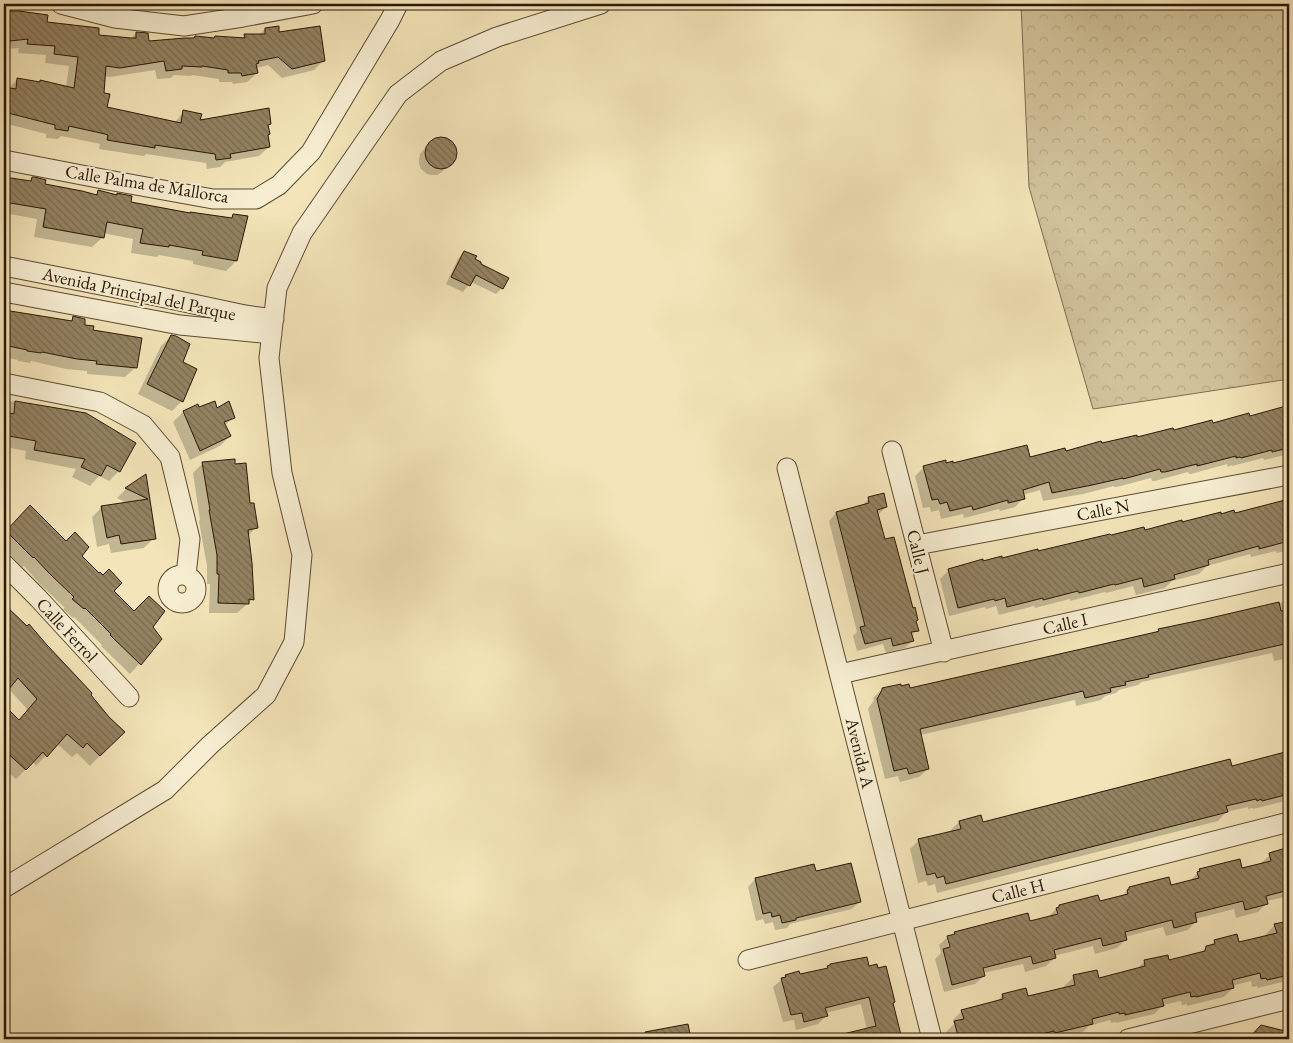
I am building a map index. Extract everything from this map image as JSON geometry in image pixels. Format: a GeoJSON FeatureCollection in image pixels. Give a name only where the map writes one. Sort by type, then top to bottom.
{"type":"FeatureCollection","features":[{"type":"Feature","properties":{"kind":"street"},"geometry":{"type":"LineString","coordinates":[[61,4],[115,18],[184,26],[313,4]]}},
{"type":"Feature","properties":{"kind":"street","name":"Calle Palma de Mallorca"},"geometry":{"type":"LineString","coordinates":[[4,160],[214,198],[256,199],[279,185],[310,152],[398,4]]}},
{"type":"Feature","properties":{"kind":"street"},"geometry":{"type":"LineString","coordinates":[[4,888],[165,790],[210,745],[266,695],[294,642],[302,555],[282,473],[269,358],[277,288],[302,233],[398,94],[441,60],[497,37],[601,4]]}},
{"type":"Feature","properties":{"kind":"street","name":"Avenida Principal del Parque"},"geometry":{"type":"LineString","coordinates":[[4,266],[245,315],[273,327]]}},
{"type":"Feature","properties":{"kind":"street","name":"Avenida Principal del Parque"},"geometry":{"type":"LineString","coordinates":[[4,292],[180,325],[273,327]]}},
{"type":"Feature","properties":{"kind":"street"},"geometry":{"type":"LineString","coordinates":[[4,383],[100,402],[143,425],[170,458],[190,540],[186,575]]}},
{"type":"Feature","properties":{"kind":"street","name":"Calle J"},"geometry":{"type":"LineString","coordinates":[[892,451],[944,652]]}},
{"type":"Feature","properties":{"kind":"street","name":"Avenida A"},"geometry":{"type":"LineString","coordinates":[[787,468],[932,1039]]}},
{"type":"Feature","properties":{"kind":"street","name":"Calle N"},"geometry":{"type":"LineString","coordinates":[[916,545],[1289,475]]}},
{"type":"Feature","properties":{"kind":"street","name":"Calle Ferrol"},"geometry":{"type":"LineString","coordinates":[[4,564],[129,697]]}},
{"type":"Feature","properties":{"kind":"street","name":"Calle I"},"geometry":{"type":"LineString","coordinates":[[840,674],[1289,573]]}},
{"type":"Feature","properties":{"kind":"street","name":"Calle H"},"geometry":{"type":"LineString","coordinates":[[748,960],[1289,822]]}},
{"type":"Feature","properties":{"kind":"street"},"geometry":{"type":"LineString","coordinates":[[1128,1039],[1289,999]]}},
{"type":"Feature","properties":{"kind":"green space"},"geometry":{"type":"Polygon","coordinates":[[[1021,4],[1289,4],[1289,379],[1093,409],[1029,187],[1021,4]]]}},
{"type":"Feature","properties":{"kind":"building"},"geometry":{"type":"Polygon","coordinates":[[[4,11],[48,15],[47,22],[99,28],[99,35],[136,38],[136,32],[148,33],[149,41],[194,38],[195,36],[245,38],[244,34],[265,34],[265,28],[279,26],[279,32],[320,26],[325,61],[292,69],[278,57],[258,61],[259,63],[256,64],[258,73],[242,76],[241,73],[228,73],[228,70],[202,66],[182,66],[182,69],[166,71],[164,61],[120,68],[106,66],[104,93],[110,94],[107,107],[181,123],[183,110],[202,114],[200,120],[269,108],[271,124],[268,125],[270,134],[268,135],[270,147],[230,154],[231,158],[216,160],[215,154],[155,145],[155,148],[107,140],[108,135],[105,134],[69,126],[68,131],[55,129],[55,125],[4,112],[4,87],[16,89],[17,78],[40,82],[40,80],[74,88],[78,57],[54,54],[55,46],[27,44],[28,39],[10,41],[4,11]]]}},
{"type":"Feature","properties":{"kind":"building"},"geometry":{"type":"Polygon","coordinates":[[[441,137],[447,138],[452,142],[456,147],[456,159],[452,164],[447,168],[441,169],[435,168],[430,164],[426,159],[425,153],[426,147],[430,142],[435,138],[441,137]]]}},
{"type":"Feature","properties":{"kind":"building"},"geometry":{"type":"Polygon","coordinates":[[[4,177],[31,181],[32,177],[35,177],[46,180],[45,184],[97,195],[98,190],[117,195],[117,193],[132,196],[131,202],[190,213],[232,218],[233,214],[248,216],[237,261],[202,255],[203,251],[169,245],[169,247],[140,243],[143,229],[107,222],[104,238],[43,227],[46,209],[4,202],[4,177]]]}},
{"type":"Feature","properties":{"kind":"building"},"geometry":{"type":"Polygon","coordinates":[[[464,251],[477,256],[475,259],[481,262],[481,264],[509,278],[503,289],[476,275],[470,286],[451,277],[464,251]]]}},
{"type":"Feature","properties":{"kind":"building"},"geometry":{"type":"Polygon","coordinates":[[[4,310],[72,321],[73,316],[85,319],[85,325],[94,326],[93,330],[142,338],[137,368],[96,364],[97,361],[27,351],[4,345],[4,310]]]}},
{"type":"Feature","properties":{"kind":"building"},"geometry":{"type":"Polygon","coordinates":[[[171,335],[190,344],[183,362],[197,369],[183,402],[147,384],[171,335]]]}},
{"type":"Feature","properties":{"kind":"building"},"geometry":{"type":"Polygon","coordinates":[[[15,401],[86,413],[136,443],[120,472],[107,465],[101,476],[81,467],[85,459],[34,450],[36,441],[4,435],[4,412],[14,414],[15,401]]]}},
{"type":"Feature","properties":{"kind":"building"},"geometry":{"type":"Polygon","coordinates":[[[215,401],[217,408],[229,401],[235,418],[224,422],[231,436],[200,451],[183,411],[198,404],[199,407],[215,401]]]}},
{"type":"Feature","properties":{"kind":"building"},"geometry":{"type":"Polygon","coordinates":[[[1286,406],[1289,420],[1289,448],[1272,452],[1272,450],[1241,458],[1236,458],[1236,456],[1165,472],[1161,472],[1160,469],[1123,479],[1052,493],[1049,482],[1023,490],[1025,499],[1008,503],[1008,500],[973,510],[971,506],[950,511],[947,502],[940,504],[938,499],[932,500],[923,466],[946,460],[946,463],[953,461],[953,463],[1027,445],[1030,457],[1065,448],[1066,451],[1101,441],[1102,443],[1137,435],[1137,437],[1173,428],[1174,430],[1212,420],[1213,423],[1249,413],[1250,416],[1286,406]]]}},
{"type":"Feature","properties":{"kind":"building"},"geometry":{"type":"Polygon","coordinates":[[[235,459],[235,464],[246,463],[250,503],[254,503],[258,528],[248,530],[254,600],[249,599],[249,604],[218,603],[219,574],[217,574],[217,555],[202,462],[235,459]]]}},
{"type":"Feature","properties":{"kind":"building"},"geometry":{"type":"Polygon","coordinates":[[[146,474],[156,539],[121,544],[119,535],[107,538],[101,506],[148,499],[125,488],[146,474]]]}},
{"type":"Feature","properties":{"kind":"building"},"geometry":{"type":"Polygon","coordinates":[[[884,493],[887,507],[877,510],[885,539],[894,537],[913,608],[915,607],[919,631],[911,632],[914,641],[893,646],[891,638],[865,644],[860,627],[865,626],[836,512],[869,503],[868,497],[884,493]]]}},
{"type":"Feature","properties":{"kind":"building"},"geometry":{"type":"Polygon","coordinates":[[[1289,499],[1289,541],[1259,549],[1259,546],[1208,560],[1209,565],[1174,575],[1175,579],[1144,587],[1142,578],[1007,607],[1005,598],[958,608],[948,569],[983,559],[983,561],[1002,556],[1002,558],[1038,549],[1038,551],[1144,527],[1145,530],[1182,520],[1182,522],[1234,510],[1235,513],[1289,499]]]}},
{"type":"Feature","properties":{"kind":"building"},"geometry":{"type":"Polygon","coordinates":[[[30,505],[66,541],[75,532],[89,547],[82,556],[103,575],[109,569],[122,583],[114,591],[134,611],[149,596],[165,611],[153,627],[162,639],[141,665],[85,608],[72,599],[74,597],[6,531],[30,505]]]}},
{"type":"Feature","properties":{"kind":"building"},"geometry":{"type":"Polygon","coordinates":[[[1279,602],[1281,611],[1289,609],[1289,643],[1148,675],[1149,677],[1125,682],[1126,685],[1110,688],[1111,692],[1085,698],[1083,691],[920,729],[929,769],[909,774],[907,768],[894,771],[877,699],[882,688],[909,684],[910,688],[1279,602]]]}},
{"type":"Feature","properties":{"kind":"building"},"geometry":{"type":"Polygon","coordinates":[[[4,604],[27,626],[29,624],[92,693],[91,695],[109,717],[125,732],[100,756],[87,743],[83,748],[67,734],[47,757],[43,752],[26,770],[4,750],[4,705],[19,720],[37,699],[18,678],[4,695],[4,604]]]}},
{"type":"Feature","properties":{"kind":"building"},"geometry":{"type":"Polygon","coordinates":[[[1289,751],[1289,794],[1262,801],[1261,799],[1257,801],[1256,799],[1226,806],[1228,812],[946,884],[944,876],[937,878],[935,873],[927,875],[918,839],[961,829],[959,821],[981,815],[983,822],[1230,759],[1232,766],[1289,751]]]}},
{"type":"Feature","properties":{"kind":"building"},"geometry":{"type":"Polygon","coordinates":[[[1289,847],[1289,890],[1266,896],[1268,904],[1245,910],[1243,901],[1195,913],[1197,922],[1174,928],[1172,920],[1125,932],[1127,940],[1103,946],[1101,938],[1054,950],[1056,958],[1033,964],[1031,956],[983,968],[985,976],[952,985],[943,949],[950,947],[947,936],[955,934],[954,932],[1028,913],[1030,921],[1058,914],[1056,908],[1059,905],[1098,895],[1100,901],[1128,894],[1127,890],[1129,887],[1169,877],[1171,885],[1199,878],[1197,872],[1200,871],[1199,869],[1240,859],[1242,868],[1271,861],[1269,853],[1289,847]]]}},
{"type":"Feature","properties":{"kind":"building"},"geometry":{"type":"Polygon","coordinates":[[[851,863],[861,902],[782,923],[780,915],[772,917],[771,912],[763,914],[755,878],[814,864],[816,871],[851,863]]]}},
{"type":"Feature","properties":{"kind":"building"},"geometry":{"type":"Polygon","coordinates":[[[1289,921],[1289,975],[1267,980],[1266,978],[1261,979],[1260,973],[1232,980],[1234,988],[1196,997],[1191,997],[1190,992],[1162,999],[1164,1006],[1125,1015],[1125,1013],[1119,1014],[1119,1012],[1092,1019],[1093,1024],[1055,1033],[1054,1031],[1022,1039],[959,1039],[954,1021],[964,1019],[961,1010],[1003,999],[1002,994],[1026,988],[1028,996],[1075,985],[1073,975],[1097,970],[1099,978],[1145,966],[1144,960],[1168,955],[1169,960],[1205,951],[1206,946],[1215,944],[1214,940],[1237,934],[1239,942],[1277,933],[1274,924],[1289,921]]]}},
{"type":"Feature","properties":{"kind":"building"},"geometry":{"type":"Polygon","coordinates":[[[867,957],[869,966],[877,964],[878,968],[886,966],[902,1039],[844,1039],[843,1034],[876,1026],[869,997],[825,1008],[828,1016],[804,1022],[802,1013],[791,1015],[781,978],[799,971],[800,974],[828,968],[827,966],[830,964],[867,957]]]}},
{"type":"Feature","properties":{"kind":"building"},"geometry":{"type":"Polygon","coordinates":[[[688,1024],[691,1039],[646,1039],[645,1032],[688,1024]]]}},
{"type":"Feature","properties":{"kind":"building"},"geometry":{"type":"Polygon","coordinates":[[[1261,1025],[1289,1032],[1289,1039],[1248,1039],[1261,1025]]]}}]}
